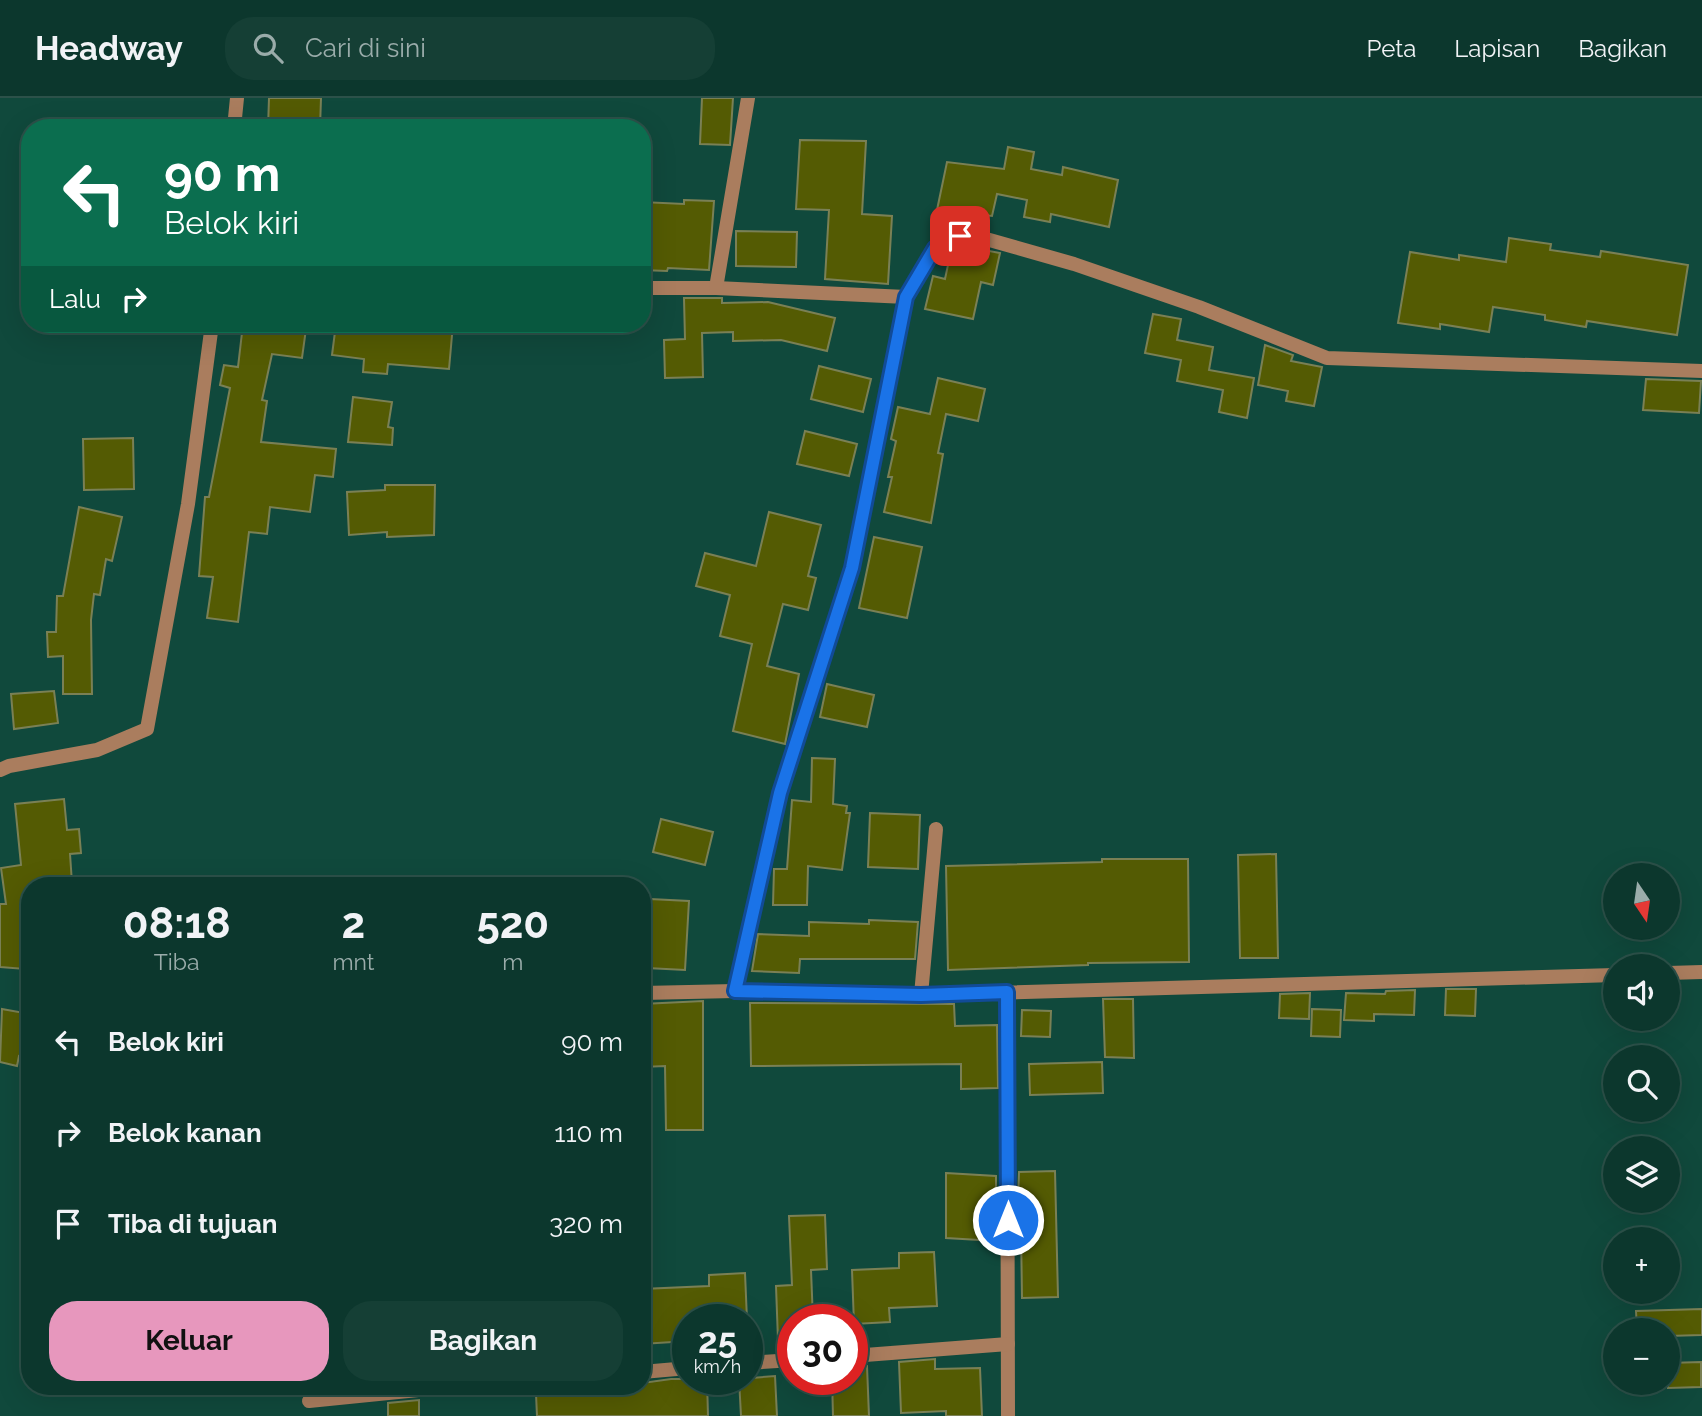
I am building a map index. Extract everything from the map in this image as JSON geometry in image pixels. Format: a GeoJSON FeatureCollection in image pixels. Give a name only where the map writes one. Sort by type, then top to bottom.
{"type":"FeatureCollection","features":[{"type":"Feature","properties":{"kind":"street"},"geometry":{"type":"LineString","coordinates":[[235,119],[237,98]]}},
{"type":"Feature","properties":{"kind":"street"},"geometry":{"type":"LineString","coordinates":[[716,288],[748,98]]}},
{"type":"Feature","properties":{"kind":"street"},"geometry":{"type":"LineString","coordinates":[[735,991],[780,793],[852,568],[906,297],[935,248],[960,236],[986,239],[1074,264],[1199,307],[1326,358],[1702,371]]}},
{"type":"Feature","properties":{"kind":"street"},"geometry":{"type":"LineString","coordinates":[[651,288],[716,288],[906,297]]}},
{"type":"Feature","properties":{"kind":"street"},"geometry":{"type":"LineString","coordinates":[[0,771],[117,744],[145,732],[188,505],[211,333]]}},
{"type":"Feature","properties":{"kind":"street"},"geometry":{"type":"LineString","coordinates":[[921,995],[936,829]]}},
{"type":"Feature","properties":{"kind":"street"},"geometry":{"type":"LineString","coordinates":[[1680,973],[1702,972]]}},
{"type":"Feature","properties":{"kind":"street"},"geometry":{"type":"LineString","coordinates":[[651,993],[735,991],[921,995],[1603,975]]}},
{"type":"Feature","properties":{"kind":"street"},"geometry":{"type":"LineString","coordinates":[[1007,992],[1008,1416]]}},
{"type":"Feature","properties":{"kind":"street"},"geometry":{"type":"LineString","coordinates":[[868,1355],[1008,1344]]}},
{"type":"Feature","properties":{"kind":"street"},"geometry":{"type":"LineString","coordinates":[[651,1371],[672,1369]]}},
{"type":"Feature","properties":{"kind":"street"},"geometry":{"type":"LineString","coordinates":[[309,1401],[369,1395]]}},
{"type":"Feature","properties":{"kind":"building"},"geometry":{"type":"Polygon","coordinates":[[[269,98],[321,98],[320,119],[268,119],[269,98]]]}},
{"type":"Feature","properties":{"kind":"building"},"geometry":{"type":"Polygon","coordinates":[[[702,98],[733,98],[730,145],[700,144],[702,98]]]}},
{"type":"Feature","properties":{"kind":"building"},"geometry":{"type":"Polygon","coordinates":[[[800,140],[866,141],[862,214],[892,216],[888,284],[825,279],[829,210],[796,209],[800,140]]]}},
{"type":"Feature","properties":{"kind":"building"},"geometry":{"type":"Polygon","coordinates":[[[1008,147],[1034,152],[1031,169],[1062,175],[1063,167],[1118,180],[1109,227],[1051,214],[1050,222],[1024,217],[1027,200],[997,194],[992,216],[937,210],[947,162],[1004,169],[1008,147]]]}},
{"type":"Feature","properties":{"kind":"building"},"geometry":{"type":"Polygon","coordinates":[[[684,200],[714,201],[709,270],[668,268],[667,271],[651,270],[651,202],[684,204],[684,200]]]}},
{"type":"Feature","properties":{"kind":"building"},"geometry":{"type":"Polygon","coordinates":[[[736,231],[797,232],[796,267],[736,266],[736,231]]]}},
{"type":"Feature","properties":{"kind":"building"},"geometry":{"type":"Polygon","coordinates":[[[1509,238],[1551,244],[1550,250],[1600,257],[1601,251],[1688,265],[1677,335],[1587,321],[1586,327],[1545,320],[1545,315],[1493,307],[1489,332],[1440,324],[1440,329],[1398,323],[1410,252],[1459,260],[1459,255],[1506,262],[1509,238]]]}},
{"type":"Feature","properties":{"kind":"building"},"geometry":{"type":"Polygon","coordinates":[[[962,246],[1000,253],[993,285],[981,282],[973,319],[925,309],[933,276],[945,279],[951,251],[962,246]]]}},
{"type":"Feature","properties":{"kind":"building"},"geometry":{"type":"Polygon","coordinates":[[[684,298],[722,298],[722,303],[768,302],[835,318],[827,351],[781,340],[733,341],[733,332],[702,333],[703,377],[665,378],[664,340],[685,339],[684,298]]]}},
{"type":"Feature","properties":{"kind":"building"},"geometry":{"type":"Polygon","coordinates":[[[1153,314],[1181,319],[1177,340],[1213,347],[1209,370],[1254,378],[1247,418],[1219,412],[1223,390],[1177,381],[1181,360],[1145,353],[1153,314]]]}},
{"type":"Feature","properties":{"kind":"building"},"geometry":{"type":"Polygon","coordinates":[[[242,333],[305,333],[302,358],[272,354],[262,400],[267,401],[261,442],[336,449],[333,477],[315,475],[310,512],[270,507],[267,534],[249,532],[238,622],[207,618],[213,577],[199,576],[205,497],[209,497],[230,388],[220,385],[224,365],[238,367],[242,333]]]}},
{"type":"Feature","properties":{"kind":"building"},"geometry":{"type":"Polygon","coordinates":[[[335,333],[452,333],[449,369],[388,364],[387,374],[363,372],[364,359],[332,355],[335,333]]]}},
{"type":"Feature","properties":{"kind":"building"},"geometry":{"type":"Polygon","coordinates":[[[1265,345],[1293,355],[1291,361],[1322,367],[1314,406],[1286,401],[1288,391],[1258,385],[1265,345]]]}},
{"type":"Feature","properties":{"kind":"building"},"geometry":{"type":"Polygon","coordinates":[[[819,366],[871,379],[863,412],[811,399],[819,366]]]}},
{"type":"Feature","properties":{"kind":"building"},"geometry":{"type":"Polygon","coordinates":[[[938,378],[985,389],[978,421],[946,414],[938,453],[943,454],[931,523],[884,512],[892,477],[888,477],[896,441],[891,439],[898,407],[930,414],[938,378]]]}},
{"type":"Feature","properties":{"kind":"building"},"geometry":{"type":"Polygon","coordinates":[[[1646,379],[1701,381],[1699,413],[1643,410],[1646,379]]]}},
{"type":"Feature","properties":{"kind":"building"},"geometry":{"type":"Polygon","coordinates":[[[353,397],[392,402],[388,427],[393,428],[392,445],[348,442],[353,397]]]}},
{"type":"Feature","properties":{"kind":"building"},"geometry":{"type":"Polygon","coordinates":[[[805,431],[857,444],[849,476],[797,464],[805,431]]]}},
{"type":"Feature","properties":{"kind":"building"},"geometry":{"type":"Polygon","coordinates":[[[133,438],[134,489],[84,490],[83,439],[133,438]]]}},
{"type":"Feature","properties":{"kind":"building"},"geometry":{"type":"Polygon","coordinates":[[[385,485],[435,485],[434,535],[387,537],[387,532],[349,535],[347,492],[385,490],[385,485]]]}},
{"type":"Feature","properties":{"kind":"building"},"geometry":{"type":"Polygon","coordinates":[[[79,507],[122,517],[112,561],[106,559],[100,595],[94,594],[91,620],[92,694],[63,694],[63,656],[48,657],[47,632],[56,632],[57,596],[63,596],[79,507]]]}},
{"type":"Feature","properties":{"kind":"building"},"geometry":{"type":"Polygon","coordinates":[[[769,512],[821,525],[808,576],[816,578],[808,610],[783,604],[767,666],[799,674],[785,744],[733,731],[752,644],[720,636],[730,595],[696,586],[705,553],[756,566],[769,512]]]}},
{"type":"Feature","properties":{"kind":"building"},"geometry":{"type":"Polygon","coordinates":[[[874,537],[922,547],[907,618],[859,608],[874,537]]]}},
{"type":"Feature","properties":{"kind":"building"},"geometry":{"type":"Polygon","coordinates":[[[827,684],[874,695],[867,727],[820,717],[827,684]]]}},
{"type":"Feature","properties":{"kind":"building"},"geometry":{"type":"Polygon","coordinates":[[[54,691],[58,723],[14,729],[11,694],[54,691]]]}},
{"type":"Feature","properties":{"kind":"building"},"geometry":{"type":"Polygon","coordinates":[[[812,758],[835,759],[833,804],[847,806],[846,813],[850,813],[842,870],[808,866],[807,905],[773,905],[774,869],[787,869],[792,800],[811,802],[812,758]]]}},
{"type":"Feature","properties":{"kind":"building"},"geometry":{"type":"Polygon","coordinates":[[[64,799],[67,830],[79,829],[81,853],[70,854],[72,877],[21,877],[21,969],[0,967],[0,904],[6,904],[1,868],[21,865],[15,804],[64,799]]]}},
{"type":"Feature","properties":{"kind":"building"},"geometry":{"type":"Polygon","coordinates":[[[870,813],[920,815],[918,869],[868,867],[870,813]]]}},
{"type":"Feature","properties":{"kind":"building"},"geometry":{"type":"Polygon","coordinates":[[[661,819],[713,832],[705,865],[653,852],[661,819]]]}},
{"type":"Feature","properties":{"kind":"building"},"geometry":{"type":"Polygon","coordinates":[[[1276,854],[1278,958],[1240,958],[1238,855],[1276,854]]]}},
{"type":"Feature","properties":{"kind":"building"},"geometry":{"type":"Polygon","coordinates":[[[1102,859],[1188,859],[1189,962],[1088,963],[948,970],[946,866],[1102,862],[1102,859]]]}},
{"type":"Feature","properties":{"kind":"building"},"geometry":{"type":"Polygon","coordinates":[[[651,899],[689,901],[685,970],[651,968],[651,899]]]}},
{"type":"Feature","properties":{"kind":"building"},"geometry":{"type":"Polygon","coordinates":[[[869,920],[918,922],[915,959],[800,959],[799,973],[752,971],[758,934],[809,936],[809,922],[869,924],[869,920]]]}},
{"type":"Feature","properties":{"kind":"building"},"geometry":{"type":"Polygon","coordinates":[[[1446,989],[1476,989],[1475,1016],[1445,1015],[1446,989]]]}},
{"type":"Feature","properties":{"kind":"building"},"geometry":{"type":"Polygon","coordinates":[[[1415,990],[1414,1015],[1374,1014],[1374,1021],[1344,1020],[1346,993],[1385,994],[1386,991],[1415,990]]]}},
{"type":"Feature","properties":{"kind":"building"},"geometry":{"type":"Polygon","coordinates":[[[1310,993],[1309,1019],[1279,1018],[1280,994],[1310,993]]]}},
{"type":"Feature","properties":{"kind":"building"},"geometry":{"type":"Polygon","coordinates":[[[1103,999],[1133,999],[1134,1058],[1105,1057],[1103,999]]]}},
{"type":"Feature","properties":{"kind":"building"},"geometry":{"type":"Polygon","coordinates":[[[703,1001],[703,1130],[666,1130],[665,1066],[651,1067],[651,1004],[703,1001]]]}},
{"type":"Feature","properties":{"kind":"building"},"geometry":{"type":"Polygon","coordinates":[[[750,1003],[954,1004],[955,1026],[997,1025],[998,1088],[961,1089],[961,1064],[751,1066],[750,1003]]]}},
{"type":"Feature","properties":{"kind":"building"},"geometry":{"type":"Polygon","coordinates":[[[2,1009],[21,1012],[21,1056],[17,1066],[0,1062],[2,1009]]]}},
{"type":"Feature","properties":{"kind":"building"},"geometry":{"type":"Polygon","coordinates":[[[1312,1009],[1341,1010],[1340,1037],[1311,1036],[1312,1009]]]}},
{"type":"Feature","properties":{"kind":"building"},"geometry":{"type":"Polygon","coordinates":[[[1022,1010],[1051,1011],[1050,1037],[1021,1036],[1022,1010]]]}},
{"type":"Feature","properties":{"kind":"building"},"geometry":{"type":"Polygon","coordinates":[[[1102,1062],[1103,1093],[1030,1095],[1029,1064],[1102,1062]]]}},
{"type":"Feature","properties":{"kind":"building"},"geometry":{"type":"Polygon","coordinates":[[[1055,1171],[1058,1297],[1022,1298],[1021,1230],[1017,1230],[1019,1172],[1055,1171]]]}},
{"type":"Feature","properties":{"kind":"building"},"geometry":{"type":"Polygon","coordinates":[[[946,1173],[996,1176],[996,1241],[946,1238],[946,1173]]]}},
{"type":"Feature","properties":{"kind":"building"},"geometry":{"type":"Polygon","coordinates":[[[825,1215],[827,1269],[811,1270],[812,1304],[777,1304],[777,1313],[776,1286],[792,1285],[789,1216],[825,1215]]]}},
{"type":"Feature","properties":{"kind":"building"},"geometry":{"type":"Polygon","coordinates":[[[934,1252],[937,1306],[889,1308],[890,1322],[868,1323],[868,1304],[853,1304],[852,1270],[899,1268],[899,1253],[934,1252]]]}},
{"type":"Feature","properties":{"kind":"building"},"geometry":{"type":"Polygon","coordinates":[[[745,1273],[746,1304],[672,1304],[672,1342],[651,1343],[651,1289],[709,1286],[709,1275],[745,1273]]]}},
{"type":"Feature","properties":{"kind":"building"},"geometry":{"type":"Polygon","coordinates":[[[1702,1309],[1702,1335],[1680,1336],[1680,1318],[1636,1318],[1636,1311],[1702,1309]]]}},
{"type":"Feature","properties":{"kind":"building"},"geometry":{"type":"Polygon","coordinates":[[[935,1359],[935,1369],[980,1368],[982,1416],[946,1416],[946,1411],[901,1413],[899,1362],[935,1359]]]}},
{"type":"Feature","properties":{"kind":"building"},"geometry":{"type":"Polygon","coordinates":[[[1701,1362],[1701,1387],[1680,1388],[1680,1363],[1701,1362]]]}},
{"type":"Feature","properties":{"kind":"building"},"geometry":{"type":"Polygon","coordinates":[[[775,1376],[777,1416],[741,1416],[740,1395],[763,1395],[763,1377],[775,1376]]]}},
{"type":"Feature","properties":{"kind":"building"},"geometry":{"type":"Polygon","coordinates":[[[672,1379],[672,1395],[707,1395],[708,1416],[537,1416],[536,1395],[651,1395],[651,1382],[672,1379]]]}},
{"type":"Feature","properties":{"kind":"building"},"geometry":{"type":"Polygon","coordinates":[[[868,1391],[869,1416],[833,1416],[832,1395],[868,1395],[868,1391]]]}},
{"type":"Feature","properties":{"kind":"building"},"geometry":{"type":"Polygon","coordinates":[[[419,1400],[419,1416],[388,1416],[388,1403],[419,1400]]]}},
{"type":"Feature","properties":{"kind":"route"},"geometry":{"type":"LineString","coordinates":[[960,236],[935,248],[906,297],[852,568],[780,793],[735,991],[921,995],[1007,992],[1008,1220]]}}]}
